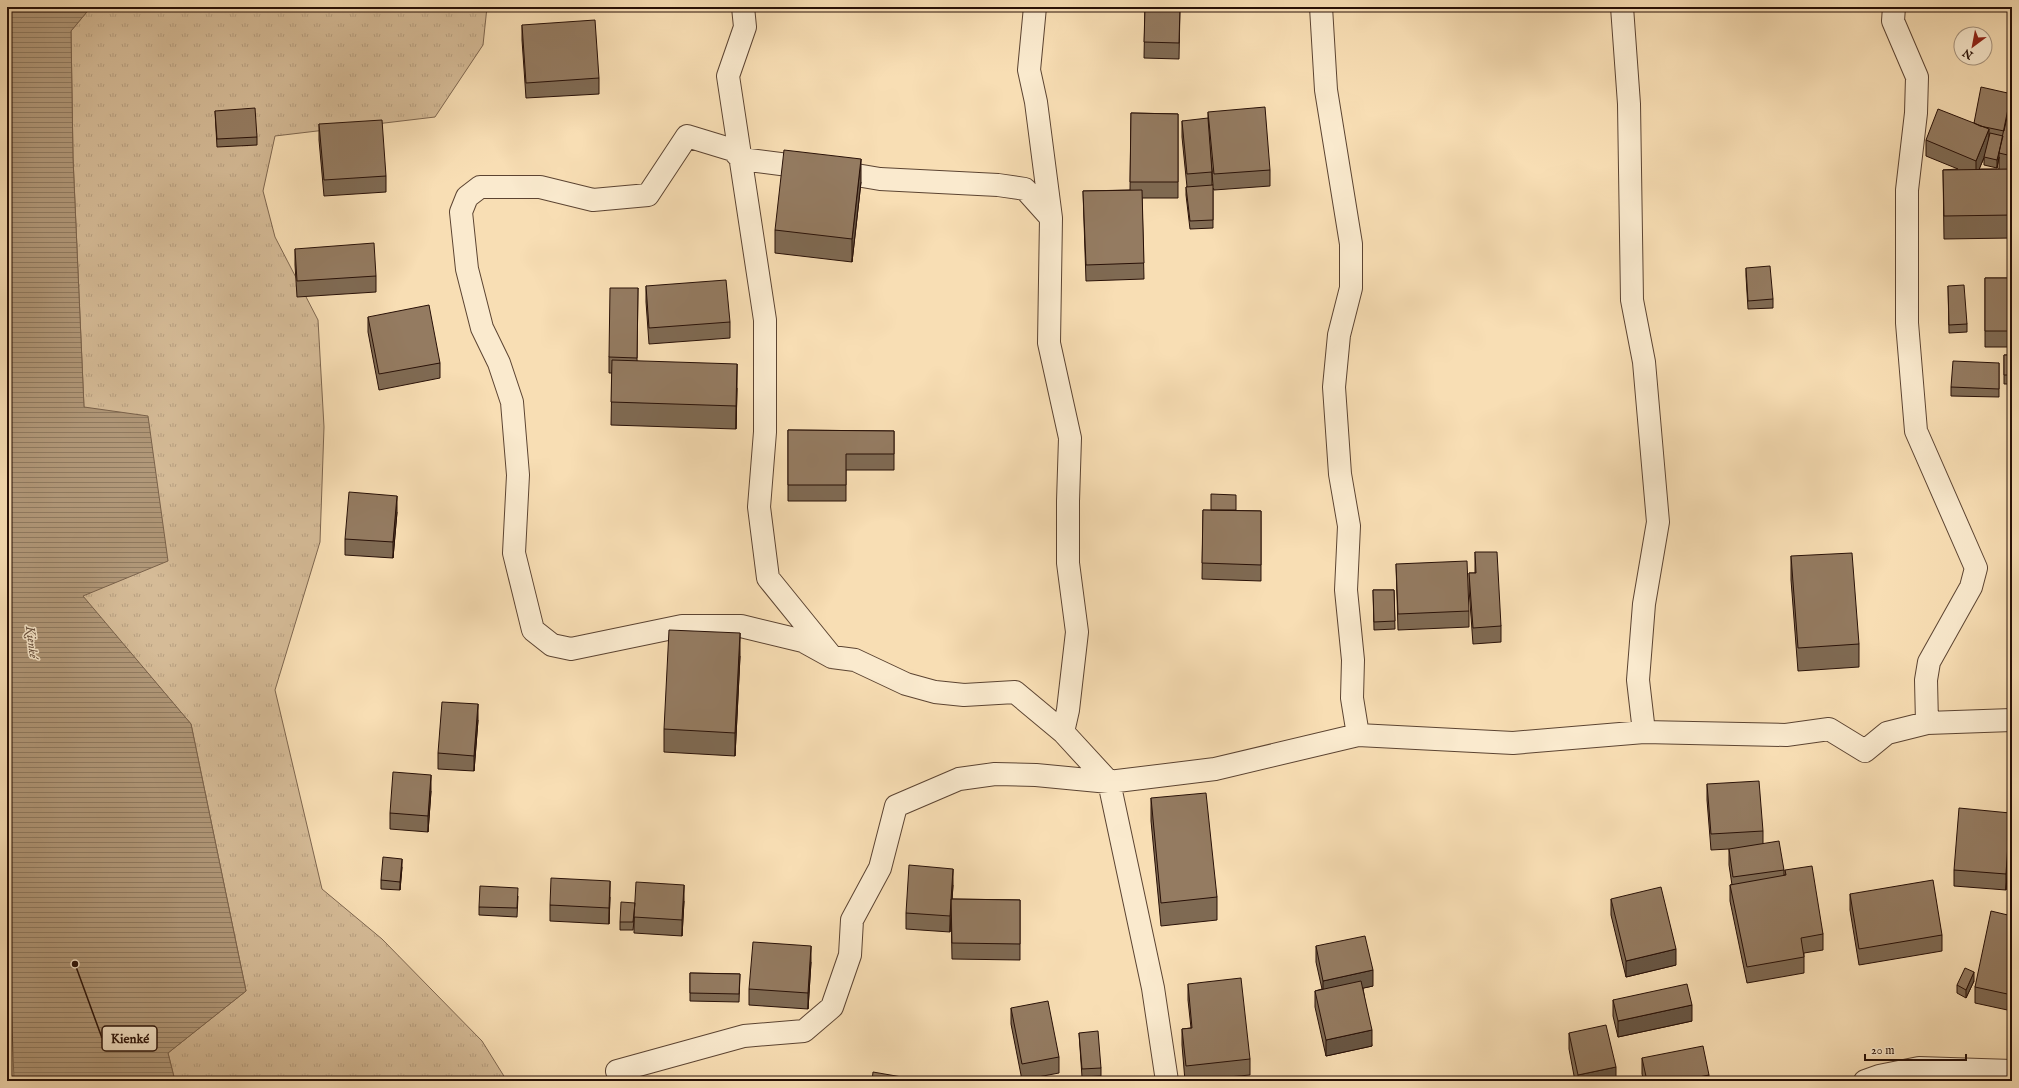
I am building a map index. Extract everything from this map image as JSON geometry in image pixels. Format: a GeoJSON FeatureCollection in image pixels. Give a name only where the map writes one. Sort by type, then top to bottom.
{"type":"FeatureCollection","features":[{"type":"Feature","properties":{"kind":"street"},"geometry":{"type":"LineString","coordinates":[[743,7],[745,27],[728,76],[764,320],[765,432],[760,507],[768,578],[832,657]]}},
{"type":"Feature","properties":{"kind":"street"},"geometry":{"type":"LineString","coordinates":[[1035,7],[1029,70],[1036,102],[1051,218],[1049,343],[1070,438],[1068,563],[1077,632],[1068,710],[1063,732]]}},
{"type":"Feature","properties":{"kind":"street"},"geometry":{"type":"LineString","coordinates":[[1321,7],[1326,90],[1351,244],[1351,288],[1339,335],[1334,386],[1340,474],[1349,526],[1346,590],[1353,660],[1352,698],[1358,735]]}},
{"type":"Feature","properties":{"kind":"street"},"geometry":{"type":"LineString","coordinates":[[1622,7],[1629,104],[1632,300],[1644,362],[1658,522],[1644,604],[1638,680],[1644,732]]}},
{"type":"Feature","properties":{"kind":"street"},"geometry":{"type":"LineString","coordinates":[[1894,7],[1894,21],[1917,77],[1916,113],[1908,190],[1907,293],[1907,323],[1916,431],[1976,568],[1971,587],[1929,662],[1926,680],[1928,723]]}},
{"type":"Feature","properties":{"kind":"street"},"geometry":{"type":"LineString","coordinates":[[1051,218],[1026,189],[998,185],[880,179],[827,170],[741,159],[733,150],[687,136],[648,195],[593,200],[540,187],[480,187],[467,197],[461,212],[468,269],[482,328],[499,363],[512,402],[518,475],[514,553],[533,630],[552,645],[571,649],[682,626],[741,626],[803,641],[832,657],[855,660],[906,684],[935,692],[964,696],[1015,692],[1063,732],[1109,782],[1153,988],[1167,1081]]}},
{"type":"Feature","properties":{"kind":"street"},"geometry":{"type":"LineString","coordinates":[[617,1071],[744,1036],[804,1031],[832,1007],[850,955],[852,920],[880,868],[896,806],[959,779],[994,774],[1036,775],[1109,782],[1215,769],[1358,735],[1513,743],[1644,732],[1786,735],[1829,729],[1865,751],[1888,733],[1928,723],[2012,720]]}},
{"type":"Feature","properties":{"kind":"street"},"geometry":{"type":"LineString","coordinates":[[1865,1081],[1879,1076],[1919,1068],[2012,1071]]}},
{"type":"Feature","properties":{"kind":"green space"},"geometry":{"type":"Polygon","coordinates":[[[91,7],[487,7],[483,45],[435,117],[275,136],[263,191],[275,237],[318,320],[324,427],[320,542],[275,690],[322,889],[382,939],[482,1041],[507,1081],[175,1081],[168,1053],[246,991],[191,724],[82,596],[84,408],[73,158],[71,31],[91,7]]]}},
{"type":"Feature","properties":{"kind":"water"},"geometry":{"type":"Polygon","coordinates":[[[7,7],[91,7],[71,31],[73,158],[84,407],[148,416],[168,561],[83,596],[191,724],[246,991],[168,1053],[175,1081],[14,1081],[10,967],[7,965],[7,7]]]}},
{"type":"Feature","properties":{"kind":"building"},"geometry":{"type":"Polygon","coordinates":[[[1145,7],[1180,7],[1179,43],[1144,42],[1145,7]]]}},
{"type":"Feature","properties":{"kind":"building"},"geometry":{"type":"Polygon","coordinates":[[[595,20],[599,78],[526,83],[522,25],[595,20]]]}},
{"type":"Feature","properties":{"kind":"building"},"geometry":{"type":"Polygon","coordinates":[[[1981,87],[2012,94],[2004,131],[1980,126],[1974,123],[1981,87]]]}},
{"type":"Feature","properties":{"kind":"building"},"geometry":{"type":"Polygon","coordinates":[[[2010,99],[2012,99],[2012,156],[1999,153],[2010,99]]]}},
{"type":"Feature","properties":{"kind":"building"},"geometry":{"type":"Polygon","coordinates":[[[1265,107],[1270,170],[1214,174],[1208,112],[1265,107]]]}},
{"type":"Feature","properties":{"kind":"building"},"geometry":{"type":"Polygon","coordinates":[[[255,108],[257,137],[217,139],[215,111],[255,108]]]}},
{"type":"Feature","properties":{"kind":"building"},"geometry":{"type":"Polygon","coordinates":[[[1938,109],[1989,129],[1976,161],[1926,140],[1938,109]]]}},
{"type":"Feature","properties":{"kind":"building"},"geometry":{"type":"Polygon","coordinates":[[[1131,113],[1178,114],[1178,182],[1130,182],[1131,113]]]}},
{"type":"Feature","properties":{"kind":"building"},"geometry":{"type":"Polygon","coordinates":[[[1208,118],[1212,172],[1187,174],[1182,121],[1208,118]]]}},
{"type":"Feature","properties":{"kind":"building"},"geometry":{"type":"Polygon","coordinates":[[[382,120],[386,176],[324,180],[319,124],[382,120]]]}},
{"type":"Feature","properties":{"kind":"building"},"geometry":{"type":"Polygon","coordinates":[[[1990,133],[2003,136],[1997,160],[1984,157],[1990,133]]]}},
{"type":"Feature","properties":{"kind":"building"},"geometry":{"type":"Polygon","coordinates":[[[784,150],[861,159],[852,239],[775,230],[784,150]]]}},
{"type":"Feature","properties":{"kind":"building"},"geometry":{"type":"Polygon","coordinates":[[[2012,169],[2012,215],[1944,216],[1943,170],[2012,169]]]}},
{"type":"Feature","properties":{"kind":"building"},"geometry":{"type":"Polygon","coordinates":[[[1213,185],[1213,220],[1190,221],[1186,187],[1213,185]]]}},
{"type":"Feature","properties":{"kind":"building"},"geometry":{"type":"Polygon","coordinates":[[[1142,190],[1144,263],[1086,265],[1083,191],[1142,190]]]}},
{"type":"Feature","properties":{"kind":"building"},"geometry":{"type":"Polygon","coordinates":[[[374,243],[376,276],[297,281],[295,249],[374,243]]]}},
{"type":"Feature","properties":{"kind":"building"},"geometry":{"type":"Polygon","coordinates":[[[1770,266],[1773,299],[1748,301],[1746,268],[1770,266]]]}},
{"type":"Feature","properties":{"kind":"building"},"geometry":{"type":"Polygon","coordinates":[[[1985,278],[2012,278],[2012,331],[1985,331],[1985,278]]]}},
{"type":"Feature","properties":{"kind":"building"},"geometry":{"type":"Polygon","coordinates":[[[726,280],[730,322],[649,328],[646,286],[726,280]]]}},
{"type":"Feature","properties":{"kind":"building"},"geometry":{"type":"Polygon","coordinates":[[[1964,285],[1967,324],[1949,325],[1948,286],[1964,285]]]}},
{"type":"Feature","properties":{"kind":"building"},"geometry":{"type":"Polygon","coordinates":[[[610,288],[638,288],[637,358],[609,357],[610,288]]]}},
{"type":"Feature","properties":{"kind":"building"},"geometry":{"type":"Polygon","coordinates":[[[429,305],[440,363],[379,374],[368,317],[429,305]]]}},
{"type":"Feature","properties":{"kind":"building"},"geometry":{"type":"Polygon","coordinates":[[[2004,355],[2012,355],[2012,375],[2004,375],[2004,355]]]}},
{"type":"Feature","properties":{"kind":"building"},"geometry":{"type":"Polygon","coordinates":[[[612,360],[737,364],[736,406],[611,402],[612,360]]]}},
{"type":"Feature","properties":{"kind":"building"},"geometry":{"type":"Polygon","coordinates":[[[1953,361],[1999,363],[1999,389],[1951,387],[1953,361]]]}},
{"type":"Feature","properties":{"kind":"building"},"geometry":{"type":"Polygon","coordinates":[[[788,430],[894,431],[894,454],[846,454],[846,485],[788,485],[788,430]]]}},
{"type":"Feature","properties":{"kind":"building"},"geometry":{"type":"Polygon","coordinates":[[[349,492],[397,496],[393,542],[345,539],[349,492]]]}},
{"type":"Feature","properties":{"kind":"building"},"geometry":{"type":"Polygon","coordinates":[[[1211,494],[1236,495],[1236,510],[1211,510],[1211,494]]]}},
{"type":"Feature","properties":{"kind":"building"},"geometry":{"type":"Polygon","coordinates":[[[1203,510],[1261,511],[1261,565],[1202,563],[1203,510]]]}},
{"type":"Feature","properties":{"kind":"building"},"geometry":{"type":"Polygon","coordinates":[[[1475,552],[1497,552],[1501,626],[1473,628],[1469,573],[1476,573],[1475,552]]]}},
{"type":"Feature","properties":{"kind":"building"},"geometry":{"type":"Polygon","coordinates":[[[1852,553],[1859,644],[1798,648],[1791,556],[1852,553]]]}},
{"type":"Feature","properties":{"kind":"building"},"geometry":{"type":"Polygon","coordinates":[[[1467,561],[1469,611],[1398,614],[1396,564],[1467,561]]]}},
{"type":"Feature","properties":{"kind":"building"},"geometry":{"type":"Polygon","coordinates":[[[1373,590],[1394,590],[1395,621],[1374,622],[1373,590]]]}},
{"type":"Feature","properties":{"kind":"building"},"geometry":{"type":"Polygon","coordinates":[[[669,630],[740,633],[735,733],[664,729],[669,630]]]}},
{"type":"Feature","properties":{"kind":"building"},"geometry":{"type":"Polygon","coordinates":[[[442,702],[478,704],[474,756],[438,753],[442,702]]]}},
{"type":"Feature","properties":{"kind":"building"},"geometry":{"type":"Polygon","coordinates":[[[393,772],[431,775],[428,816],[390,813],[393,772]]]}},
{"type":"Feature","properties":{"kind":"building"},"geometry":{"type":"Polygon","coordinates":[[[1759,781],[1763,831],[1711,834],[1707,784],[1759,781]]]}},
{"type":"Feature","properties":{"kind":"building"},"geometry":{"type":"Polygon","coordinates":[[[1206,793],[1217,897],[1161,903],[1151,798],[1206,793]]]}},
{"type":"Feature","properties":{"kind":"building"},"geometry":{"type":"Polygon","coordinates":[[[1959,808],[2010,813],[2006,874],[1954,870],[1959,808]]]}},
{"type":"Feature","properties":{"kind":"building"},"geometry":{"type":"Polygon","coordinates":[[[1779,841],[1784,870],[1733,877],[1729,849],[1779,841]]]}},
{"type":"Feature","properties":{"kind":"building"},"geometry":{"type":"Polygon","coordinates":[[[383,857],[402,859],[400,882],[381,880],[383,857]]]}},
{"type":"Feature","properties":{"kind":"building"},"geometry":{"type":"Polygon","coordinates":[[[909,865],[953,869],[950,916],[906,913],[909,865]]]}},
{"type":"Feature","properties":{"kind":"building"},"geometry":{"type":"Polygon","coordinates":[[[1812,866],[1823,934],[1801,938],[1804,957],[1747,967],[1730,885],[1786,875],[1785,870],[1812,866]]]}},
{"type":"Feature","properties":{"kind":"building"},"geometry":{"type":"Polygon","coordinates":[[[551,878],[610,881],[609,908],[550,905],[551,878]]]}},
{"type":"Feature","properties":{"kind":"building"},"geometry":{"type":"Polygon","coordinates":[[[1933,880],[1942,935],[1859,949],[1850,894],[1933,880]]]}},
{"type":"Feature","properties":{"kind":"building"},"geometry":{"type":"Polygon","coordinates":[[[636,882],[684,885],[682,920],[634,917],[636,882]]]}},
{"type":"Feature","properties":{"kind":"building"},"geometry":{"type":"Polygon","coordinates":[[[480,886],[518,888],[517,908],[479,907],[480,886]]]}},
{"type":"Feature","properties":{"kind":"building"},"geometry":{"type":"Polygon","coordinates":[[[1661,887],[1676,949],[1626,961],[1611,899],[1661,887]]]}},
{"type":"Feature","properties":{"kind":"building"},"geometry":{"type":"Polygon","coordinates":[[[951,899],[1020,900],[1020,944],[952,943],[951,899]]]}},
{"type":"Feature","properties":{"kind":"building"},"geometry":{"type":"Polygon","coordinates":[[[621,902],[635,903],[633,922],[620,922],[621,902]]]}},
{"type":"Feature","properties":{"kind":"building"},"geometry":{"type":"Polygon","coordinates":[[[1991,911],[2012,916],[2012,995],[1975,987],[1991,911]]]}},
{"type":"Feature","properties":{"kind":"building"},"geometry":{"type":"Polygon","coordinates":[[[1365,936],[1373,970],[1323,981],[1316,946],[1365,936]]]}},
{"type":"Feature","properties":{"kind":"building"},"geometry":{"type":"Polygon","coordinates":[[[753,942],[811,946],[808,993],[749,989],[753,942]]]}},
{"type":"Feature","properties":{"kind":"building"},"geometry":{"type":"Polygon","coordinates":[[[1965,968],[1974,972],[1966,990],[1957,985],[1965,968]]]}},
{"type":"Feature","properties":{"kind":"building"},"geometry":{"type":"Polygon","coordinates":[[[690,973],[740,974],[739,994],[690,993],[690,973]]]}},
{"type":"Feature","properties":{"kind":"building"},"geometry":{"type":"Polygon","coordinates":[[[1241,978],[1250,1059],[1186,1066],[1182,1029],[1192,1028],[1188,984],[1241,978]]]}},
{"type":"Feature","properties":{"kind":"building"},"geometry":{"type":"Polygon","coordinates":[[[1361,981],[1372,1030],[1326,1040],[1315,991],[1361,981]]]}},
{"type":"Feature","properties":{"kind":"building"},"geometry":{"type":"Polygon","coordinates":[[[1687,984],[1692,1005],[1618,1021],[1613,1000],[1687,984]]]}},
{"type":"Feature","properties":{"kind":"building"},"geometry":{"type":"Polygon","coordinates":[[[1048,1001],[1059,1057],[1022,1064],[1011,1008],[1048,1001]]]}},
{"type":"Feature","properties":{"kind":"building"},"geometry":{"type":"Polygon","coordinates":[[[1606,1025],[1616,1067],[1578,1075],[1569,1033],[1606,1025]]]}},
{"type":"Feature","properties":{"kind":"building"},"geometry":{"type":"Polygon","coordinates":[[[1098,1031],[1101,1068],[1082,1069],[1079,1033],[1098,1031]]]}},
{"type":"Feature","properties":{"kind":"building"},"geometry":{"type":"Polygon","coordinates":[[[1703,1046],[1709,1075],[1678,1081],[1647,1081],[1642,1058],[1703,1046]]]}},
{"type":"Feature","properties":{"kind":"building"},"geometry":{"type":"Polygon","coordinates":[[[873,1072],[925,1081],[872,1081],[873,1072]]]}},
{"type":"Feature","properties":{"kind":"place","name":"Kienké"},"geometry":{"type":"Point","coordinates":[75,964]}}]}
